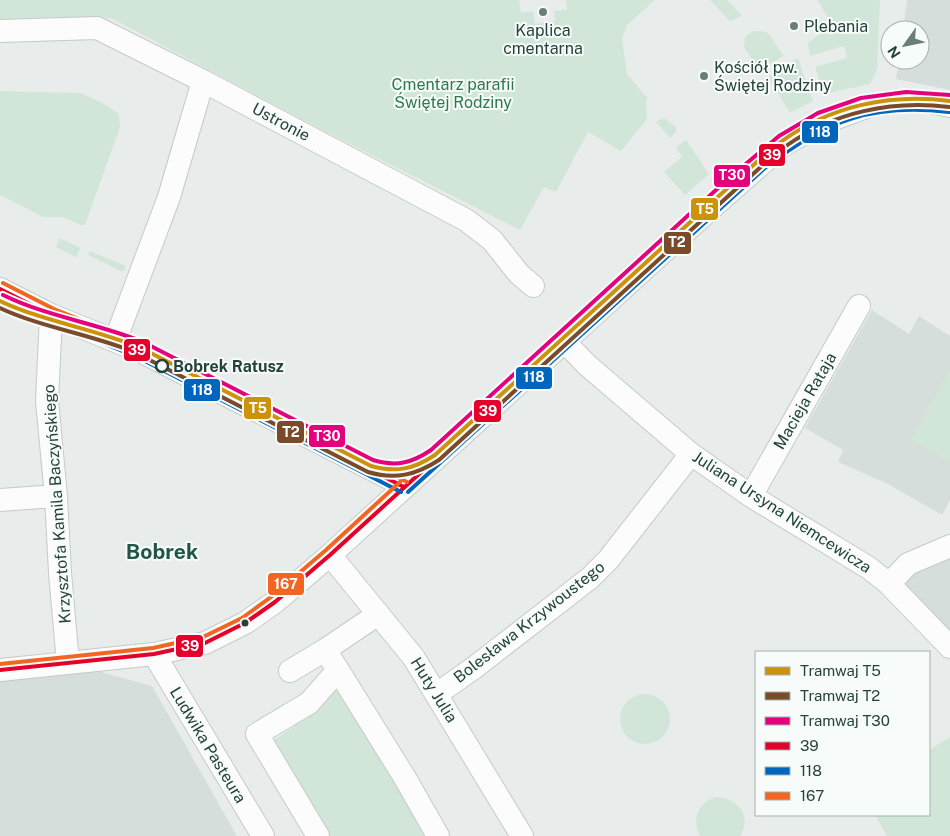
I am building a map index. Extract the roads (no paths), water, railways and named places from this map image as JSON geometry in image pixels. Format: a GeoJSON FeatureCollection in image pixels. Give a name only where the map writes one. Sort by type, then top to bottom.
{"type":"FeatureCollection","features":[{"type":"Feature","properties":{"kind":"street","name":"Ustronie"},"geometry":{"type":"LineString","coordinates":[[0,31],[97,28],[204,81],[466,220],[492,240],[519,274],[533,286]]}},
{"type":"Feature","properties":{"kind":"street"},"geometry":{"type":"LineString","coordinates":[[115,341],[169,198],[204,81]]}},
{"type":"Feature","properties":{"kind":"street"},"geometry":{"type":"LineString","coordinates":[[0,670],[154,654],[205,643],[245,623],[275,602],[330,555],[762,162],[795,137],[823,122],[872,105],[900,101],[929,102],[950,106]]}},
{"type":"Feature","properties":{"kind":"street"},"geometry":{"type":"LineString","coordinates":[[0,289],[51,315],[140,351],[382,474],[404,488]]}},
{"type":"Feature","properties":{"kind":"street","name":"Macieja Rataja"},"geometry":{"type":"LineString","coordinates":[[751,496],[859,306]]}},
{"type":"Feature","properties":{"kind":"street","name":"Krzysztofa Kamila Baczyńskiego"},"geometry":{"type":"LineString","coordinates":[[51,315],[47,401],[68,663]]}},
{"type":"Feature","properties":{"kind":"street","name":"Juliana Ursyna Niemcewicza"},"geometry":{"type":"LineString","coordinates":[[564,341],[587,365],[691,454],[751,496],[853,557],[889,584],[950,647]]}},
{"type":"Feature","properties":{"kind":"street","name":"Bolesława Krzywoustego"},"geometry":{"type":"LineString","coordinates":[[437,694],[590,578],[608,560],[691,454]]}},
{"type":"Feature","properties":{"kind":"street"},"geometry":{"type":"LineString","coordinates":[[0,500],[56,496]]}},
{"type":"Feature","properties":{"kind":"street"},"geometry":{"type":"LineString","coordinates":[[889,584],[908,564],[950,546]]}},
{"type":"Feature","properties":{"kind":"street","name":"Huty Julia"},"geometry":{"type":"LineString","coordinates":[[330,555],[414,658],[522,836]]}},
{"type":"Feature","properties":{"kind":"street"},"geometry":{"type":"LineString","coordinates":[[290,671],[325,650],[378,612]]}},
{"type":"Feature","properties":{"kind":"street"},"geometry":{"type":"LineString","coordinates":[[325,650],[405,778],[438,836]]}},
{"type":"Feature","properties":{"kind":"street","name":"Ludwika Pasteura"},"geometry":{"type":"LineString","coordinates":[[154,654],[263,836]]}},
{"type":"Feature","properties":{"kind":"street"},"geometry":{"type":"LineString","coordinates":[[318,836],[257,734],[309,703],[338,670]]}},
{"type":"Feature","properties":{"kind":"tram line","name":"T30"},"geometry":{"type":"LineString","coordinates":[[3,295],[37,309],[126,335],[143,342],[373,460],[389,463],[410,461],[431,450],[728,179],[779,136],[818,113],[861,98],[906,92],[950,95]]}},
{"type":"Feature","properties":{"kind":"tram line","name":"T5"},"geometry":{"type":"LineString","coordinates":[[0,301],[35,315],[124,341],[141,348],[371,466],[389,469],[404,468],[420,464],[435,455],[732,184],[782,141],[820,119],[862,105],[905,99],[950,101]]}},
{"type":"Feature","properties":{"kind":"tram line","name":"T2"},"geometry":{"type":"LineString","coordinates":[[0,308],[33,321],[101,340],[134,352],[368,472],[387,476],[405,475],[439,460],[736,189],[786,146],[804,134],[824,125],[864,111],[906,105],[949,107]]}},
{"type":"Feature","properties":{"kind":"place","name":"Kaplica cmentarna"},"geometry":{"type":"Point","coordinates":[543,12]}},
{"type":"Feature","properties":{"kind":"place","name":"Plebania"},"geometry":{"type":"Point","coordinates":[794,26]}},
{"type":"Feature","properties":{"kind":"place","name":"Kościół pw. Świętej Rodziny"},"geometry":{"type":"Point","coordinates":[704,76]}},
{"type":"Feature","properties":{"kind":"place","name":"Bobrek Ratusz"},"geometry":{"type":"Point","coordinates":[162,366]}},
{"type":"Feature","properties":{"kind":"district","name":"Bobrek"},"geometry":{"type":"Point","coordinates":[162,551]}},
{"type":"Feature","properties":{"kind":"park label","name":"Cmentarz parafii Świętej Rodziny"},"geometry":{"type":"Point","coordinates":[453,93]}}]}
